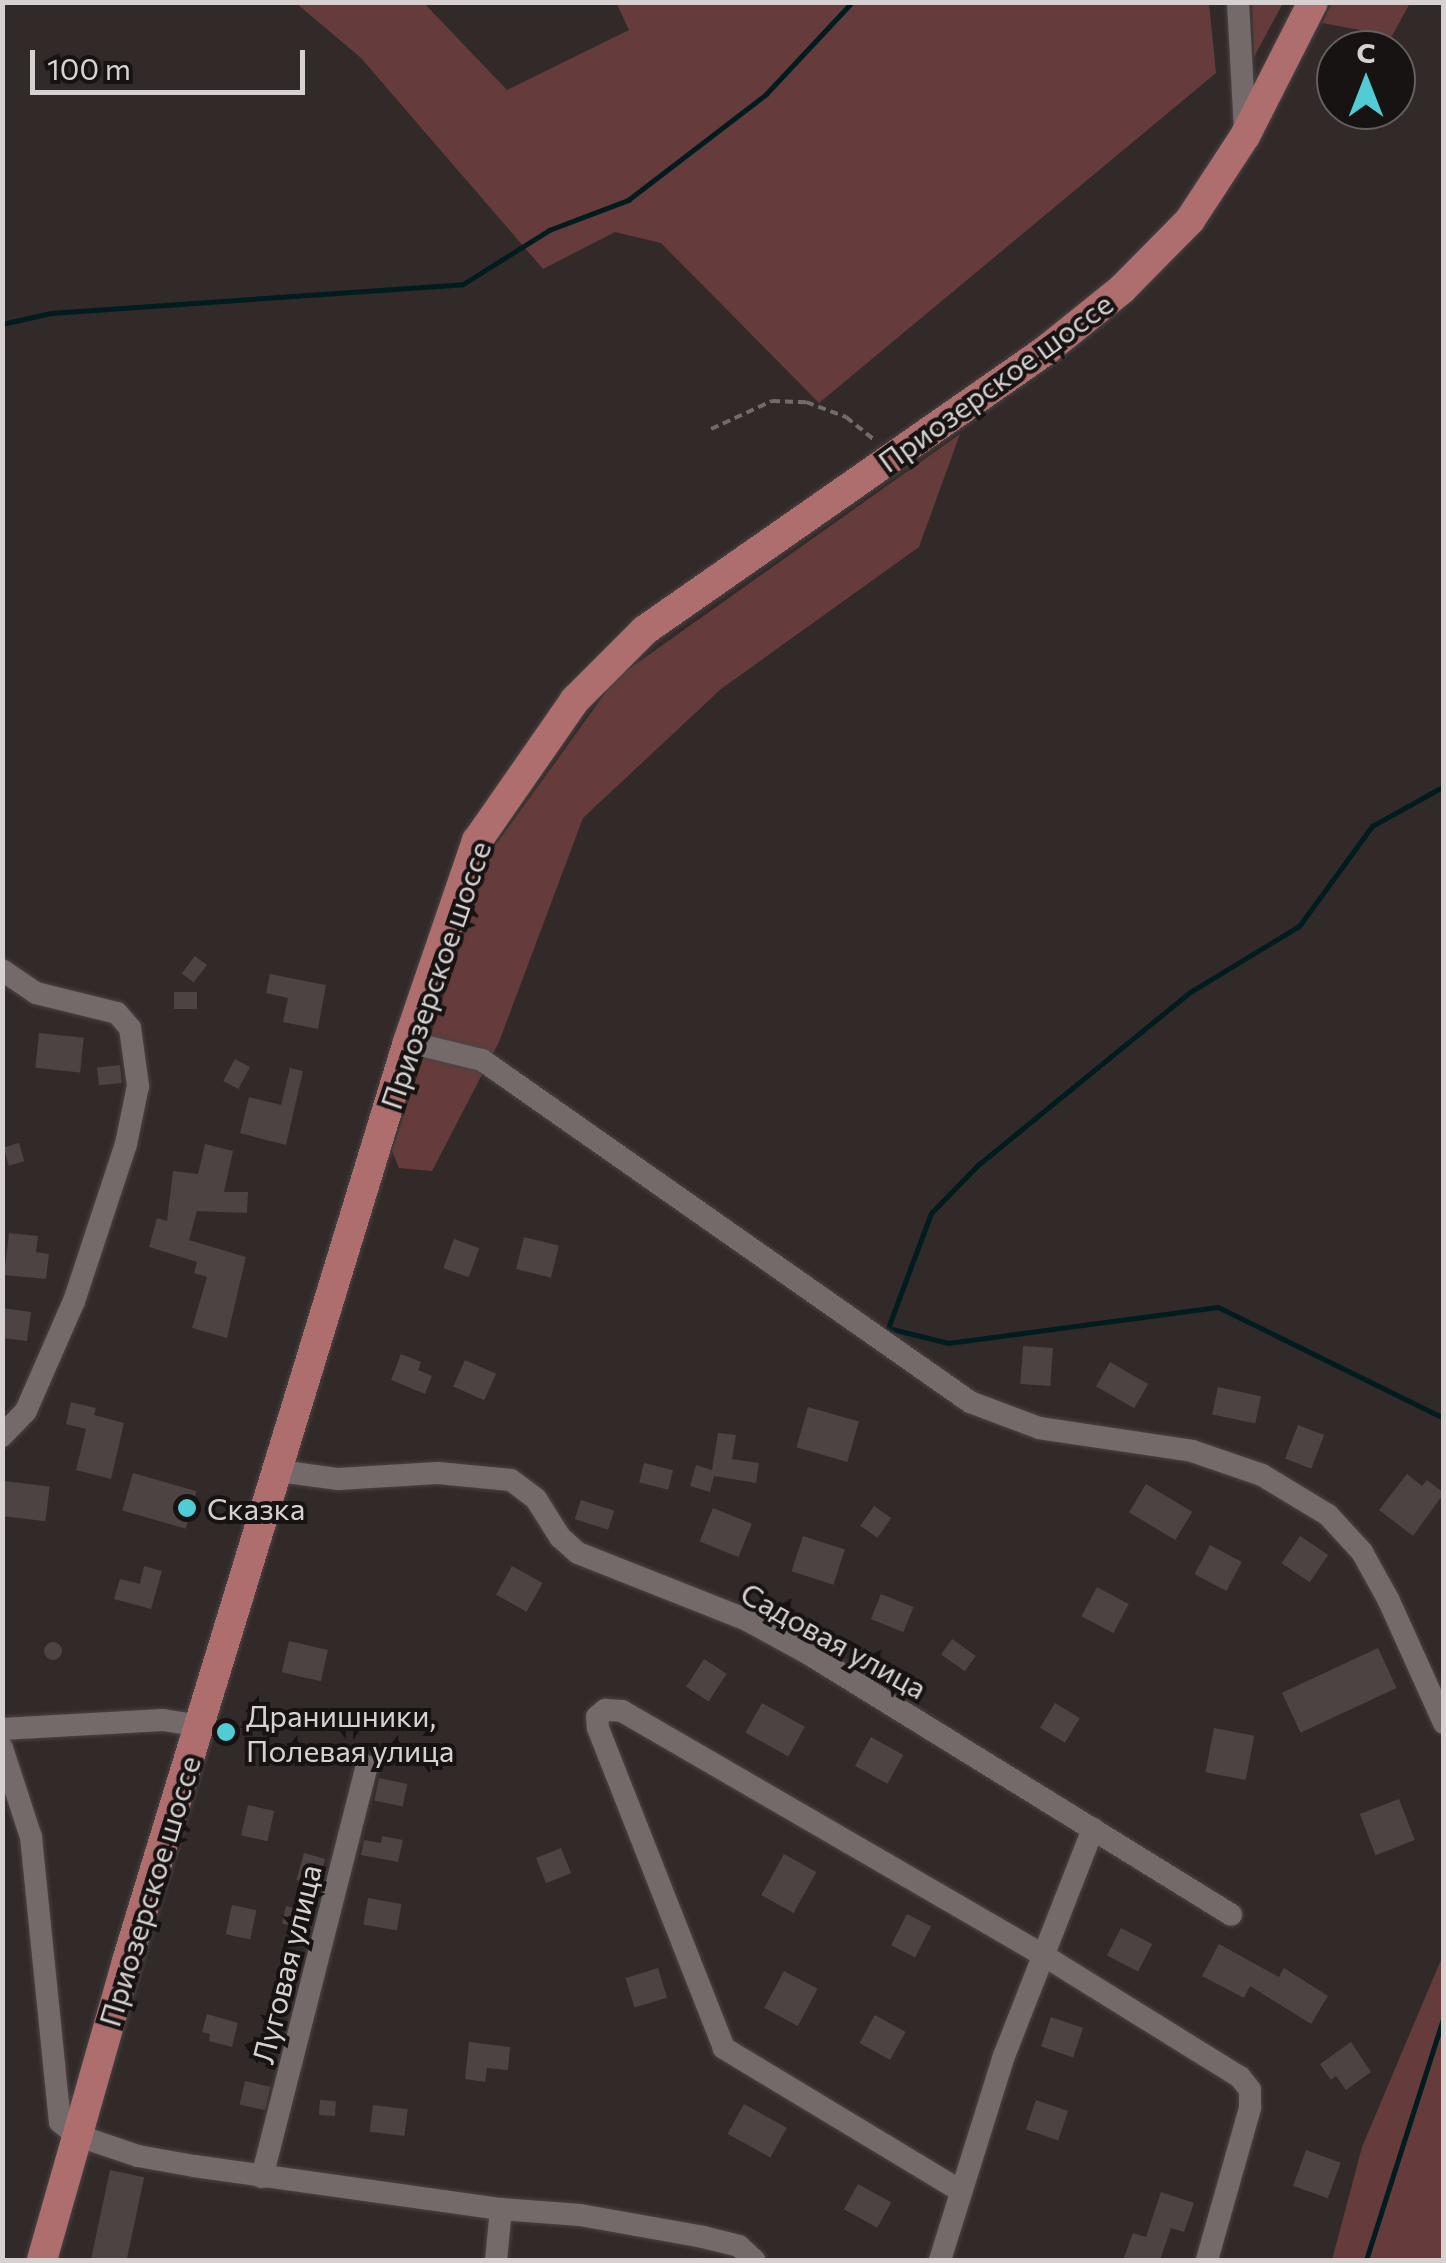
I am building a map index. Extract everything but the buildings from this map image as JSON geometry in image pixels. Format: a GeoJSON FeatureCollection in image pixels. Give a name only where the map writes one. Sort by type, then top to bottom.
{"type":"FeatureCollection","features":[{"type":"Feature","properties":{"kind":"main road","name":"Приозерское шоссе"},"geometry":{"type":"LineString","coordinates":[[42,2260],[76,2135],[408,1042],[477,841],[575,700],[645,630],[1045,351],[1122,289],[1190,220],[1245,136],[1313,2]]}},
{"type":"Feature","properties":{"kind":"street"},"geometry":{"type":"LineString","coordinates":[[1238,2],[1245,136]]}},
{"type":"Feature","properties":{"kind":"street"},"geometry":{"type":"LineString","coordinates":[[2,970],[36,994],[118,1012],[130,1028],[138,1086],[126,1144],[74,1301],[26,1411],[2,1436]]}},
{"type":"Feature","properties":{"kind":"street"},"geometry":{"type":"LineString","coordinates":[[408,1042],[482,1060],[970,1402],[1038,1428],[1192,1451],[1262,1474],[1328,1516],[1362,1552],[1389,1601],[1444,1723]]}},
{"type":"Feature","properties":{"kind":"street","name":"Садовая улица"},"geometry":{"type":"LineString","coordinates":[[279,1470],[338,1479],[438,1473],[512,1480],[536,1499],[560,1537],[578,1553],[746,1620],[1231,1916]]}},
{"type":"Feature","properties":{"kind":"street"},"geometry":{"type":"LineString","coordinates":[[959,2190],[724,2048],[596,1717],[605,1710],[622,1712],[1044,1955],[1240,2077],[1250,2090],[1250,2108],[1207,2260]]}},
{"type":"Feature","properties":{"kind":"street"},"geometry":{"type":"LineString","coordinates":[[2,1730],[164,1720],[200,1726]]}},
{"type":"Feature","properties":{"kind":"street"},"geometry":{"type":"LineString","coordinates":[[2,1748],[31,1837],[60,2122],[76,2135],[138,2156],[262,2177],[501,2210],[580,2215],[703,2237],[739,2246],[754,2260]]}},
{"type":"Feature","properties":{"kind":"street","name":"Луговая улица"},"geometry":{"type":"LineString","coordinates":[[262,2177],[367,1766]]}},
{"type":"Feature","properties":{"kind":"street"},"geometry":{"type":"LineString","coordinates":[[940,2260],[959,2190],[1094,1829]]}},
{"type":"Feature","properties":{"kind":"street"},"geometry":{"type":"LineString","coordinates":[[496,2260],[501,2210]]}},
{"type":"Feature","properties":{"kind":"path"},"geometry":{"type":"LineString","coordinates":[[711,429],[772,401],[806,402],[846,417],[891,459]]}},
{"type":"Feature","properties":{"kind":"shaded area"},"geometry":{"type":"Polygon","coordinates":[[[616,2],[1209,3],[1216,73],[819,403],[661,243],[615,232],[543,269],[361,58],[296,3],[424,3],[507,90],[629,30],[616,2]]]}},
{"type":"Feature","properties":{"kind":"shaded area"},"geometry":{"type":"Polygon","coordinates":[[[1332,2],[1410,3],[1395,30],[1360,30],[1322,23],[1332,2]]]}},
{"type":"Feature","properties":{"kind":"shaded area"},"geometry":{"type":"Polygon","coordinates":[[[1252,3],[1283,3],[1254,57],[1252,3]]]}},
{"type":"Feature","properties":{"kind":"shaded area"},"geometry":{"type":"Polygon","coordinates":[[[960,434],[919,547],[721,689],[583,818],[499,1042],[432,1171],[399,1168],[392,1151],[492,850],[616,678],[960,434]]]}},
{"type":"Feature","properties":{"kind":"shaded area"},"geometry":{"type":"Polygon","coordinates":[[[1443,1955],[1443,2260],[1332,2260],[1362,2147],[1443,1955]]]}},
{"type":"Feature","properties":{"kind":"waterway"},"geometry":{"type":"LineString","coordinates":[[2,324],[51,313],[463,284],[549,230],[628,200],[766,94],[852,2]]}},
{"type":"Feature","properties":{"kind":"waterway"},"geometry":{"type":"LineString","coordinates":[[1444,786],[1372,826],[1299,926],[1190,992],[977,1166],[931,1213],[888,1328],[948,1343],[1218,1307],[1444,1418]]}},
{"type":"Feature","properties":{"kind":"waterway"},"geometry":{"type":"LineString","coordinates":[[1366,2260],[1444,2015]]}},
{"type":"Feature","properties":{"kind":"place","name":"Сказка"},"geometry":{"type":"Point","coordinates":[187,1508]}},
{"type":"Feature","properties":{"kind":"place","name":"Дранишники, Полевая улица"},"geometry":{"type":"Point","coordinates":[226,1732]}}]}
